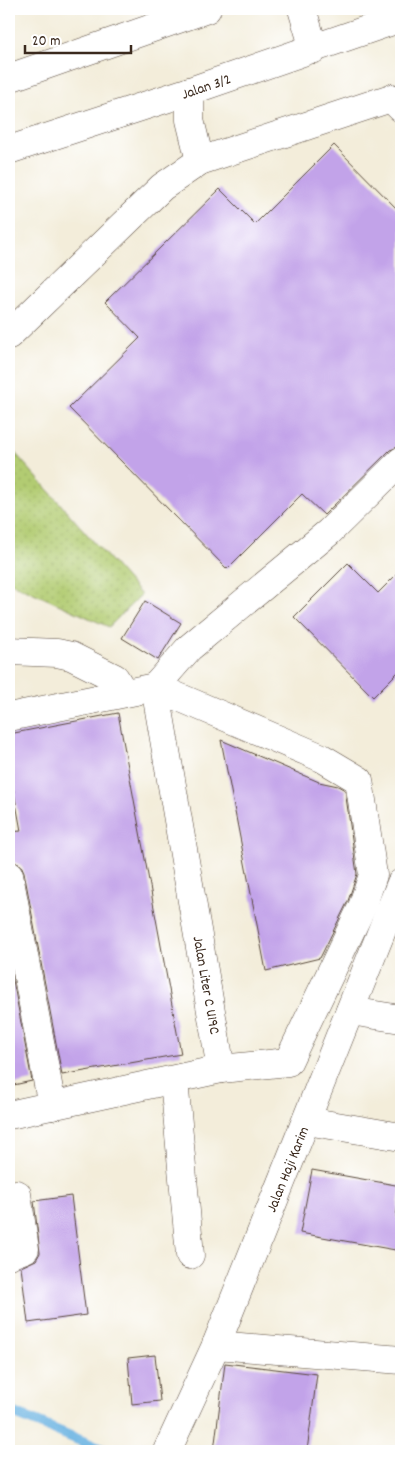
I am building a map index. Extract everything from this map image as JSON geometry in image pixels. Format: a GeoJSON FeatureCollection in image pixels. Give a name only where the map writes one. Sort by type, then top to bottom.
{"type":"FeatureCollection","features":[{"type":"Feature","properties":{"kind":"street"},"geometry":{"type":"LineString","coordinates":[[9,78],[207,9]]}},
{"type":"Feature","properties":{"kind":"street"},"geometry":{"type":"LineString","coordinates":[[302,9],[314,49]]}},
{"type":"Feature","properties":{"kind":"street","name":"Jalan 3/2"},"geometry":{"type":"LineString","coordinates":[[9,150],[190,91],[401,18]]}},
{"type":"Feature","properties":{"kind":"street"},"geometry":{"type":"LineString","coordinates":[[190,91],[190,120],[200,161]]}},
{"type":"Feature","properties":{"kind":"street"},"geometry":{"type":"LineString","coordinates":[[9,335],[162,186],[200,161],[391,98],[401,108]]}},
{"type":"Feature","properties":{"kind":"street"},"geometry":{"type":"LineString","coordinates":[[9,717],[155,686],[190,648],[329,532],[401,461]]}},
{"type":"Feature","properties":{"kind":"street"},"geometry":{"type":"LineString","coordinates":[[9,651],[57,652],[71,656],[115,678],[124,693]]}},
{"type":"Feature","properties":{"kind":"street"},"geometry":{"type":"LineString","coordinates":[[9,1115],[222,1069],[288,1062],[362,907],[373,876],[359,780],[322,758],[155,686]]}},
{"type":"Feature","properties":{"kind":"street","name":"Jalan Liter C U19C"},"geometry":{"type":"LineString","coordinates":[[155,686],[222,1069]]}},
{"type":"Feature","properties":{"kind":"street"},"geometry":{"type":"LineString","coordinates":[[9,875],[52,1106]]}},
{"type":"Feature","properties":{"kind":"street","name":"Jalan Haji Karim"},"geometry":{"type":"LineString","coordinates":[[172,1441],[216,1345],[401,883]]}},
{"type":"Feature","properties":{"kind":"street"},"geometry":{"type":"LineString","coordinates":[[350,1011],[401,1019]]}},
{"type":"Feature","properties":{"kind":"street"},"geometry":{"type":"LineString","coordinates":[[174,1080],[190,1255]]}},
{"type":"Feature","properties":{"kind":"street"},"geometry":{"type":"LineString","coordinates":[[306,1121],[401,1137]]}},
{"type":"Feature","properties":{"kind":"street"},"geometry":{"type":"LineString","coordinates":[[9,1195],[17,1194],[25,1249],[9,1255]]}},
{"type":"Feature","properties":{"kind":"street"},"geometry":{"type":"LineString","coordinates":[[216,1345],[401,1360]]}},
{"type":"Feature","properties":{"kind":"green space"},"geometry":{"type":"Polygon","coordinates":[[[9,446],[141,595],[109,627],[9,582],[9,446]]]}},
{"type":"Feature","properties":{"kind":"building"},"geometry":{"type":"Polygon","coordinates":[[[334,145],[401,213],[401,446],[390,450],[324,515],[302,494],[227,569],[69,408],[140,338],[105,302],[220,189],[255,224],[334,145]]]}},
{"type":"Feature","properties":{"kind":"building"},"geometry":{"type":"Polygon","coordinates":[[[348,563],[378,593],[401,570],[401,669],[373,697],[294,617],[348,563]]]}},
{"type":"Feature","properties":{"kind":"building"},"geometry":{"type":"Polygon","coordinates":[[[145,601],[181,623],[158,660],[122,638],[145,601]]]}},
{"type":"Feature","properties":{"kind":"building"},"geometry":{"type":"Polygon","coordinates":[[[118,713],[181,1054],[62,1075],[24,872],[21,865],[9,860],[9,832],[21,831],[9,765],[9,734],[118,713]]]}},
{"type":"Feature","properties":{"kind":"building"},"geometry":{"type":"Polygon","coordinates":[[[221,740],[319,782],[338,786],[345,790],[357,874],[348,901],[320,958],[266,971],[221,740]]]}},
{"type":"Feature","properties":{"kind":"building"},"geometry":{"type":"Polygon","coordinates":[[[9,959],[32,1081],[9,1086],[9,959]]]}},
{"type":"Feature","properties":{"kind":"building"},"geometry":{"type":"Polygon","coordinates":[[[312,1170],[401,1186],[396,1217],[401,1218],[401,1251],[300,1233],[312,1170]]]}},
{"type":"Feature","properties":{"kind":"building"},"geometry":{"type":"Polygon","coordinates":[[[71,1196],[86,1315],[28,1323],[21,1267],[36,1260],[40,1253],[34,1201],[71,1196]]]}},
{"type":"Feature","properties":{"kind":"building"},"geometry":{"type":"Polygon","coordinates":[[[155,1355],[160,1401],[132,1404],[128,1358],[155,1355]]]}},
{"type":"Feature","properties":{"kind":"building"},"geometry":{"type":"Polygon","coordinates":[[[225,1363],[317,1374],[307,1451],[214,1451],[225,1363]]]}},
{"type":"Feature","properties":{"kind":"waterway"},"geometry":{"type":"LineString","coordinates":[[9,1411],[106,1451]]}}]}
